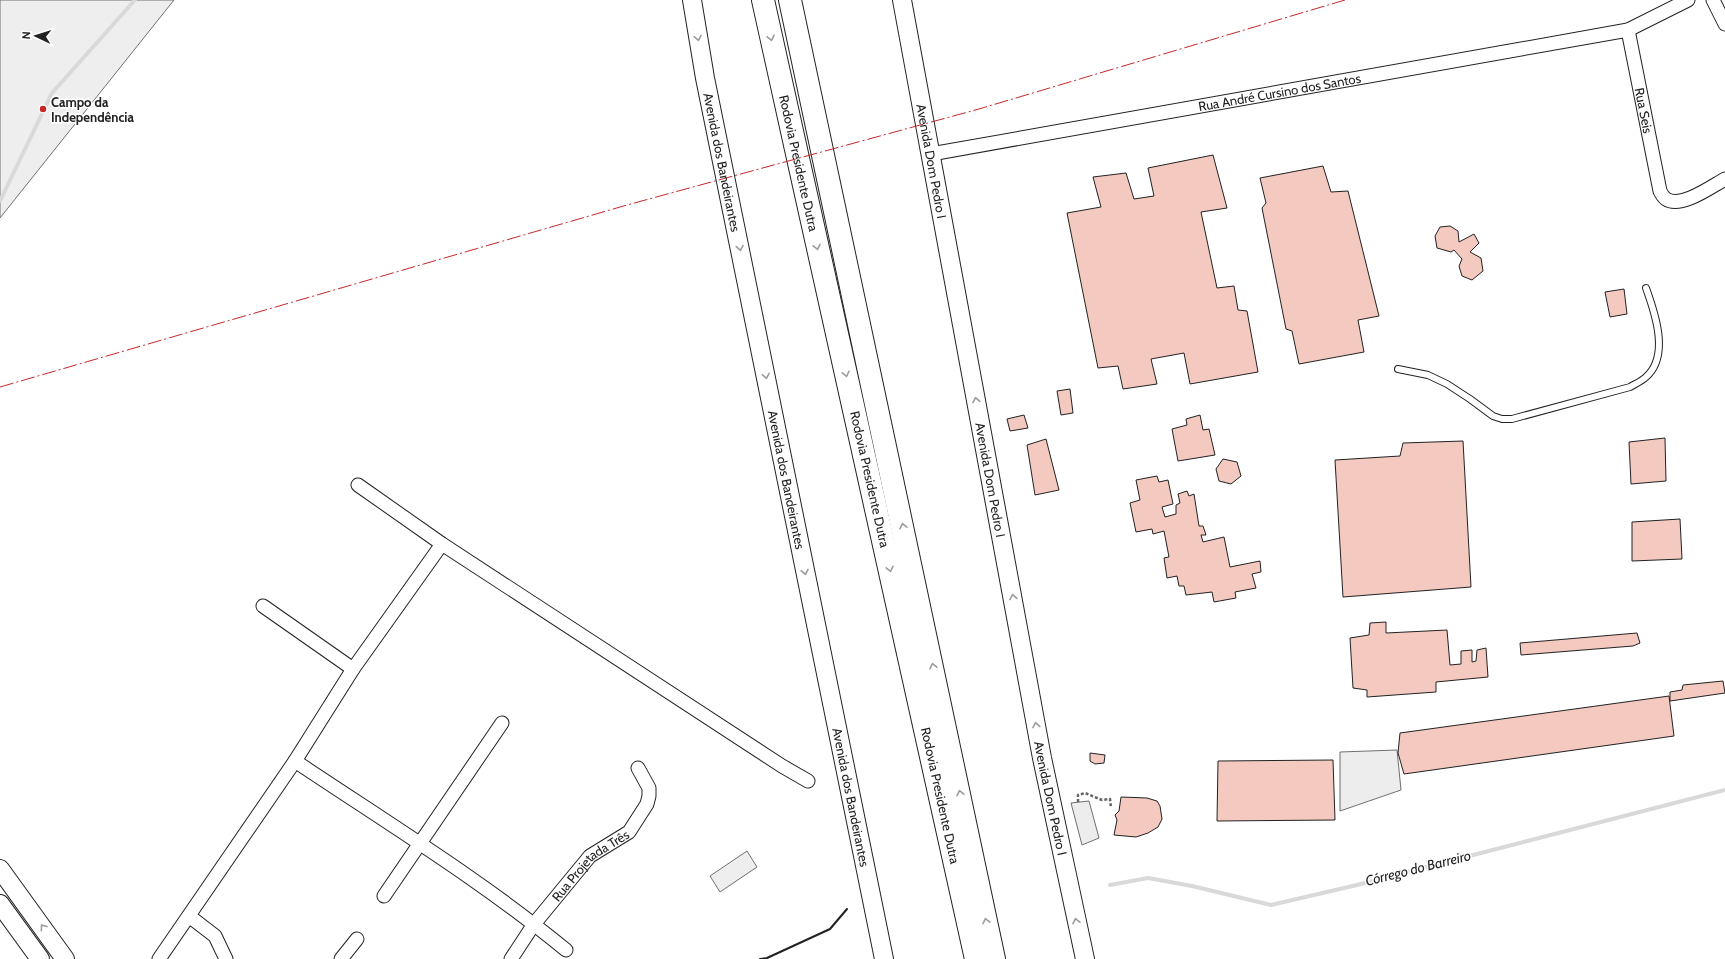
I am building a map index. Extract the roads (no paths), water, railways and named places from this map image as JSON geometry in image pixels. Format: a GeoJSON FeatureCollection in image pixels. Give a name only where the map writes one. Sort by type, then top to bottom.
{"type":"FeatureCollection","features":[{"type":"Feature","properties":{"kind":"highway","name":"Rodovia Presidente Dutra"},"geometry":{"type":"LineString","coordinates":[[763,0],[820,260],[934,761],[976,959]]}},
{"type":"Feature","properties":{"kind":"highway","name":"Rodovia Presidente Dutra"},"geometry":{"type":"LineString","coordinates":[[790,0],[994,959]]}},
{"type":"Feature","properties":{"kind":"main road","name":"Avenida dos Bandeirantes"},"geometry":{"type":"LineString","coordinates":[[692,0],[705,78],[884,959]]}},
{"type":"Feature","properties":{"kind":"main road","name":"Avenida Dom Pedro I"},"geometry":{"type":"LineString","coordinates":[[902,0],[1042,758],[1084,959]]}},
{"type":"Feature","properties":{"kind":"main road"},"geometry":{"type":"LineString","coordinates":[[0,869],[65,959]]}},
{"type":"Feature","properties":{"kind":"main road"},"geometry":{"type":"LineString","coordinates":[[0,904],[40,959]]}},
{"type":"Feature","properties":{"kind":"street","name":"Rua André Cursino dos Santos"},"geometry":{"type":"LineString","coordinates":[[931,154],[1628,30],[1688,0]]}},
{"type":"Feature","properties":{"kind":"street"},"geometry":{"type":"LineString","coordinates":[[1713,0],[1725,24]]}},
{"type":"Feature","properties":{"kind":"street","name":"Rua Seis"},"geometry":{"type":"LineString","coordinates":[[1628,30],[1660,191],[1666,199],[1675,202],[1686,200],[1725,179]]}},
{"type":"Feature","properties":{"kind":"street"},"geometry":{"type":"LineString","coordinates":[[358,486],[442,544],[775,762],[808,781]]}},
{"type":"Feature","properties":{"kind":"street"},"geometry":{"type":"LineString","coordinates":[[159,959],[295,761],[353,669],[442,544]]}},
{"type":"Feature","properties":{"kind":"street"},"geometry":{"type":"LineString","coordinates":[[263,606],[353,669]]}},
{"type":"Feature","properties":{"kind":"street"},"geometry":{"type":"LineString","coordinates":[[384,896],[502,723]]}},
{"type":"Feature","properties":{"kind":"street"},"geometry":{"type":"LineString","coordinates":[[295,761],[419,844],[534,924],[566,950]]}},
{"type":"Feature","properties":{"kind":"street","name":"Rua Projetada Três"},"geometry":{"type":"LineString","coordinates":[[512,959],[534,924],[590,856],[629,832],[647,804],[649,796],[649,788],[638,768]]}},
{"type":"Feature","properties":{"kind":"street"},"geometry":{"type":"LineString","coordinates":[[189,916],[215,936],[226,959]]}},
{"type":"Feature","properties":{"kind":"street"},"geometry":{"type":"LineString","coordinates":[[342,959],[357,939]]}},
{"type":"Feature","properties":{"kind":"lane"},"geometry":{"type":"LineString","coordinates":[[1398,368],[1428,375],[1447,384],[1493,416],[1502,419],[1512,419],[1630,387],[1646,377],[1656,363],[1659,340],[1656,316],[1646,288]]}},
{"type":"Feature","properties":{"kind":"waterway"},"geometry":{"type":"LineString","coordinates":[[0,201],[52,93],[135,0]]}},
{"type":"Feature","properties":{"kind":"waterway","name":"Córrego do Barreiro"},"geometry":{"type":"LineString","coordinates":[[1110,885],[1148,878],[1192,886],[1271,905],[1357,885],[1725,790]]}},
{"type":"Feature","properties":{"kind":"place","name":"Campo da Independência"},"geometry":{"type":"Point","coordinates":[43,109]}}]}
